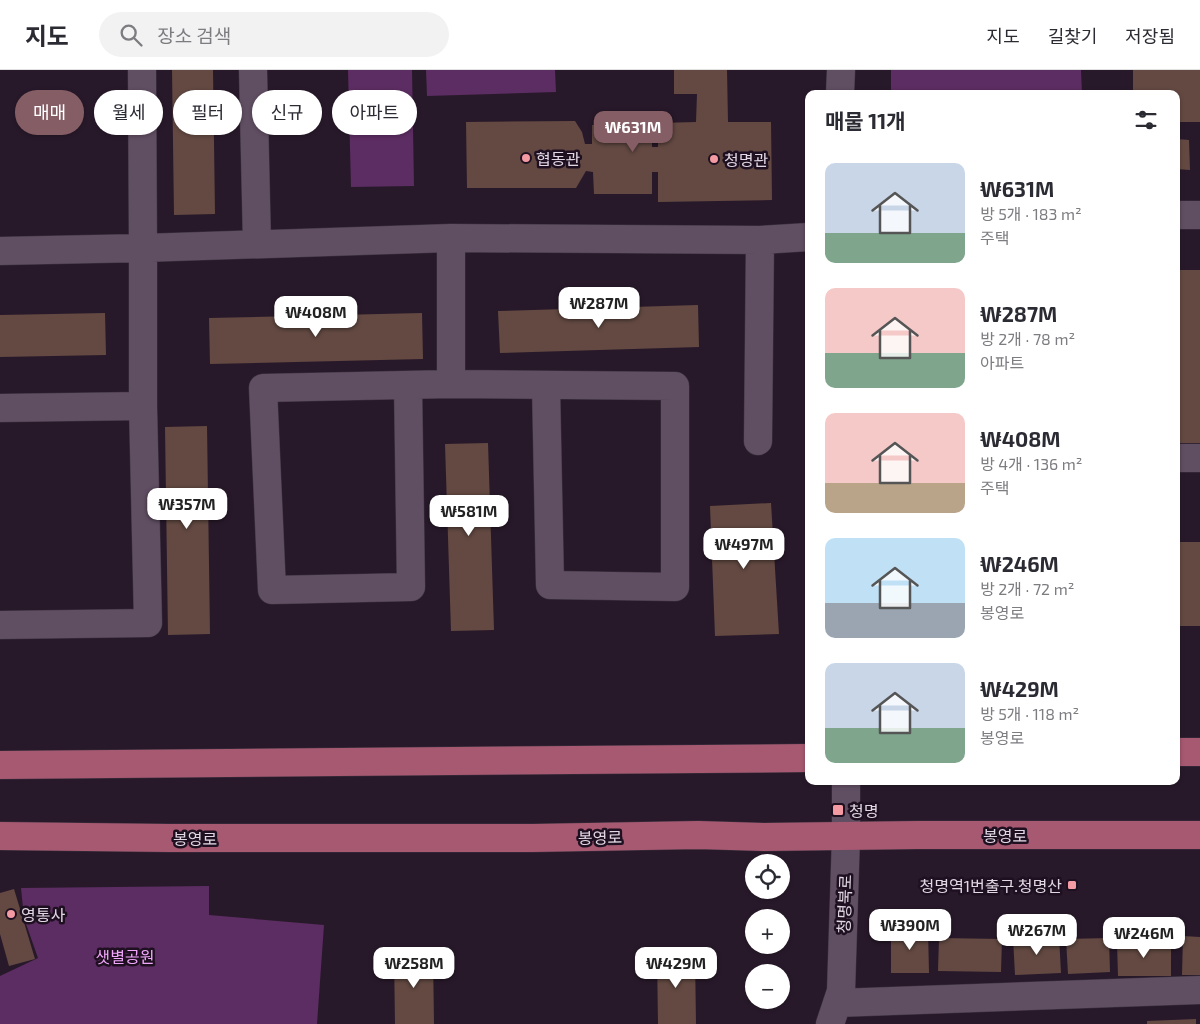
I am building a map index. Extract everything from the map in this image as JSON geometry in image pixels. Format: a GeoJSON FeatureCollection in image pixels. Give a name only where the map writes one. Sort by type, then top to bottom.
{"type":"FeatureCollection","features":[{"type":"Feature","properties":{"kind":"main road"},"geometry":{"type":"LineString","coordinates":[[1180,752],[1200,752]]}},
{"type":"Feature","properties":{"kind":"main road"},"geometry":{"type":"LineString","coordinates":[[0,765],[805,758]]}},
{"type":"Feature","properties":{"kind":"main road","name":"봉영로"},"geometry":{"type":"LineString","coordinates":[[0,836],[169,838],[1200,835]]}},
{"type":"Feature","properties":{"kind":"street"},"geometry":{"type":"LineString","coordinates":[[0,625],[148,623],[143,406],[142,70]]}},
{"type":"Feature","properties":{"kind":"street"},"geometry":{"type":"LineString","coordinates":[[253,70],[257,244]]}},
{"type":"Feature","properties":{"kind":"street"},"geometry":{"type":"LineString","coordinates":[[840,90],[841,70]]}},
{"type":"Feature","properties":{"kind":"street"},"geometry":{"type":"LineString","coordinates":[[1180,215],[1200,215]]}},
{"type":"Feature","properties":{"kind":"street"},"geometry":{"type":"LineString","coordinates":[[0,250],[143,248],[451,238],[760,240],[805,237]]}},
{"type":"Feature","properties":{"kind":"street"},"geometry":{"type":"LineString","coordinates":[[451,238],[451,384]]}},
{"type":"Feature","properties":{"kind":"street"},"geometry":{"type":"LineString","coordinates":[[758,441],[760,240]]}},
{"type":"Feature","properties":{"kind":"street"},"geometry":{"type":"LineString","coordinates":[[408,385],[411,587],[272,590],[263,388],[451,384],[675,386],[675,587],[550,585],[546,386]]}},
{"type":"Feature","properties":{"kind":"street"},"geometry":{"type":"LineString","coordinates":[[0,408],[143,406]]}},
{"type":"Feature","properties":{"kind":"street"},"geometry":{"type":"LineString","coordinates":[[1180,458],[1200,458]]}},
{"type":"Feature","properties":{"kind":"street","name":"청명북로"},"geometry":{"type":"LineString","coordinates":[[834,1014],[841,992],[846,785]]}},
{"type":"Feature","properties":{"kind":"street"},"geometry":{"type":"LineString","coordinates":[[834,1014],[1200,990]]}},
{"type":"Feature","properties":{"kind":"green space"},"geometry":{"type":"Polygon","coordinates":[[[348,70],[412,70],[412,90],[349,90],[348,70]]]}},
{"type":"Feature","properties":{"kind":"green space"},"geometry":{"type":"Polygon","coordinates":[[[426,70],[555,70],[556,92],[427,96],[426,70]]]}},
{"type":"Feature","properties":{"kind":"green space"},"geometry":{"type":"Polygon","coordinates":[[[891,70],[1081,70],[1082,90],[891,90],[891,70]]]}},
{"type":"Feature","properties":{"kind":"green space"},"geometry":{"type":"Polygon","coordinates":[[[350,135],[413,135],[414,186],[351,187],[350,135]]]}},
{"type":"Feature","properties":{"kind":"green space","name":"샛별공원"},"geometry":{"type":"Polygon","coordinates":[[[209,886],[209,915],[324,925],[317,1024],[0,1024],[0,976],[38,958],[24,918],[21,888],[209,886]]]}},
{"type":"Feature","properties":{"kind":"building"},"geometry":{"type":"Polygon","coordinates":[[[172,70],[213,70],[213,90],[173,90],[173,135],[214,135],[215,214],[174,215],[172,70]]]}},
{"type":"Feature","properties":{"kind":"building"},"geometry":{"type":"Polygon","coordinates":[[[674,70],[727,70],[728,122],[771,122],[772,200],[658,202],[658,172],[652,172],[652,194],[594,194],[593,172],[586,171],[576,188],[467,188],[466,122],[575,121],[582,132],[585,144],[592,144],[592,125],[652,125],[652,147],[658,147],[658,123],[696,122],[697,94],[674,94],[674,70]]]}},
{"type":"Feature","properties":{"kind":"building"},"geometry":{"type":"Polygon","coordinates":[[[1133,70],[1200,70],[1200,122],[1180,122],[1180,90],[1133,90],[1133,70]]]}},
{"type":"Feature","properties":{"kind":"building"},"geometry":{"type":"Polygon","coordinates":[[[1180,139],[1189,140],[1190,170],[1180,169],[1180,139]]]}},
{"type":"Feature","properties":{"kind":"building"},"geometry":{"type":"Polygon","coordinates":[[[1180,270],[1200,270],[1200,443],[1180,443],[1180,270]]]}},
{"type":"Feature","properties":{"kind":"building"},"geometry":{"type":"Polygon","coordinates":[[[698,305],[699,347],[500,353],[498,311],[698,305]]]}},
{"type":"Feature","properties":{"kind":"building"},"geometry":{"type":"Polygon","coordinates":[[[105,313],[106,355],[0,357],[0,315],[105,313]]]}},
{"type":"Feature","properties":{"kind":"building"},"geometry":{"type":"Polygon","coordinates":[[[422,313],[423,359],[210,364],[209,318],[422,313]]]}},
{"type":"Feature","properties":{"kind":"building"},"geometry":{"type":"Polygon","coordinates":[[[207,426],[210,634],[168,635],[165,427],[207,426]]]}},
{"type":"Feature","properties":{"kind":"building"},"geometry":{"type":"Polygon","coordinates":[[[488,443],[494,630],[451,631],[445,444],[488,443]]]}},
{"type":"Feature","properties":{"kind":"building"},"geometry":{"type":"Polygon","coordinates":[[[771,503],[779,634],[715,636],[710,506],[771,503]]]}},
{"type":"Feature","properties":{"kind":"building"},"geometry":{"type":"Polygon","coordinates":[[[1180,542],[1200,542],[1200,626],[1180,626],[1180,542]]]}},
{"type":"Feature","properties":{"kind":"building","name":"영통사"},"geometry":{"type":"Polygon","coordinates":[[[14,889],[35,959],[9,966],[0,934],[0,893],[14,889]]]}},
{"type":"Feature","properties":{"kind":"building"},"geometry":{"type":"Polygon","coordinates":[[[891,929],[928,929],[929,973],[891,973],[891,929]]]}},
{"type":"Feature","properties":{"kind":"building"},"geometry":{"type":"Polygon","coordinates":[[[1059,936],[1061,973],[1015,975],[1013,938],[1059,936]]]}},
{"type":"Feature","properties":{"kind":"building"},"geometry":{"type":"Polygon","coordinates":[[[1183,936],[1200,937],[1200,975],[1182,975],[1183,936]]]}},
{"type":"Feature","properties":{"kind":"building"},"geometry":{"type":"Polygon","coordinates":[[[939,938],[1002,939],[1001,972],[938,971],[939,938]]]}},
{"type":"Feature","properties":{"kind":"building"},"geometry":{"type":"Polygon","coordinates":[[[1109,938],[1110,972],[1068,974],[1066,939],[1109,938]]]}},
{"type":"Feature","properties":{"kind":"building"},"geometry":{"type":"Polygon","coordinates":[[[1117,943],[1171,943],[1171,976],[1118,976],[1117,943]]]}},
{"type":"Feature","properties":{"kind":"building"},"geometry":{"type":"Polygon","coordinates":[[[433,954],[434,1024],[395,1024],[394,955],[433,954]]]}},
{"type":"Feature","properties":{"kind":"building"},"geometry":{"type":"Polygon","coordinates":[[[657,955],[695,955],[696,1024],[658,1024],[657,955]]]}},
{"type":"Feature","properties":{"kind":"building"},"geometry":{"type":"Polygon","coordinates":[[[1196,1019],[1196,1024],[1147,1024],[1147,1021],[1196,1019]]]}},
{"type":"Feature","properties":{"kind":"place","name":"협동관"},"geometry":{"type":"Point","coordinates":[526,158]}},
{"type":"Feature","properties":{"kind":"place","name":"청명관"},"geometry":{"type":"Point","coordinates":[714,159]}},
{"type":"Feature","properties":{"kind":"place","name":"청명"},"geometry":{"type":"Point","coordinates":[838,810]}},
{"type":"Feature","properties":{"kind":"place","name":"청명역1번출구.청명산"},"geometry":{"type":"Point","coordinates":[1072,885]}},
{"type":"Feature","properties":{"kind":"place","name":"영통사"},"geometry":{"type":"Point","coordinates":[11,914]}}]}
